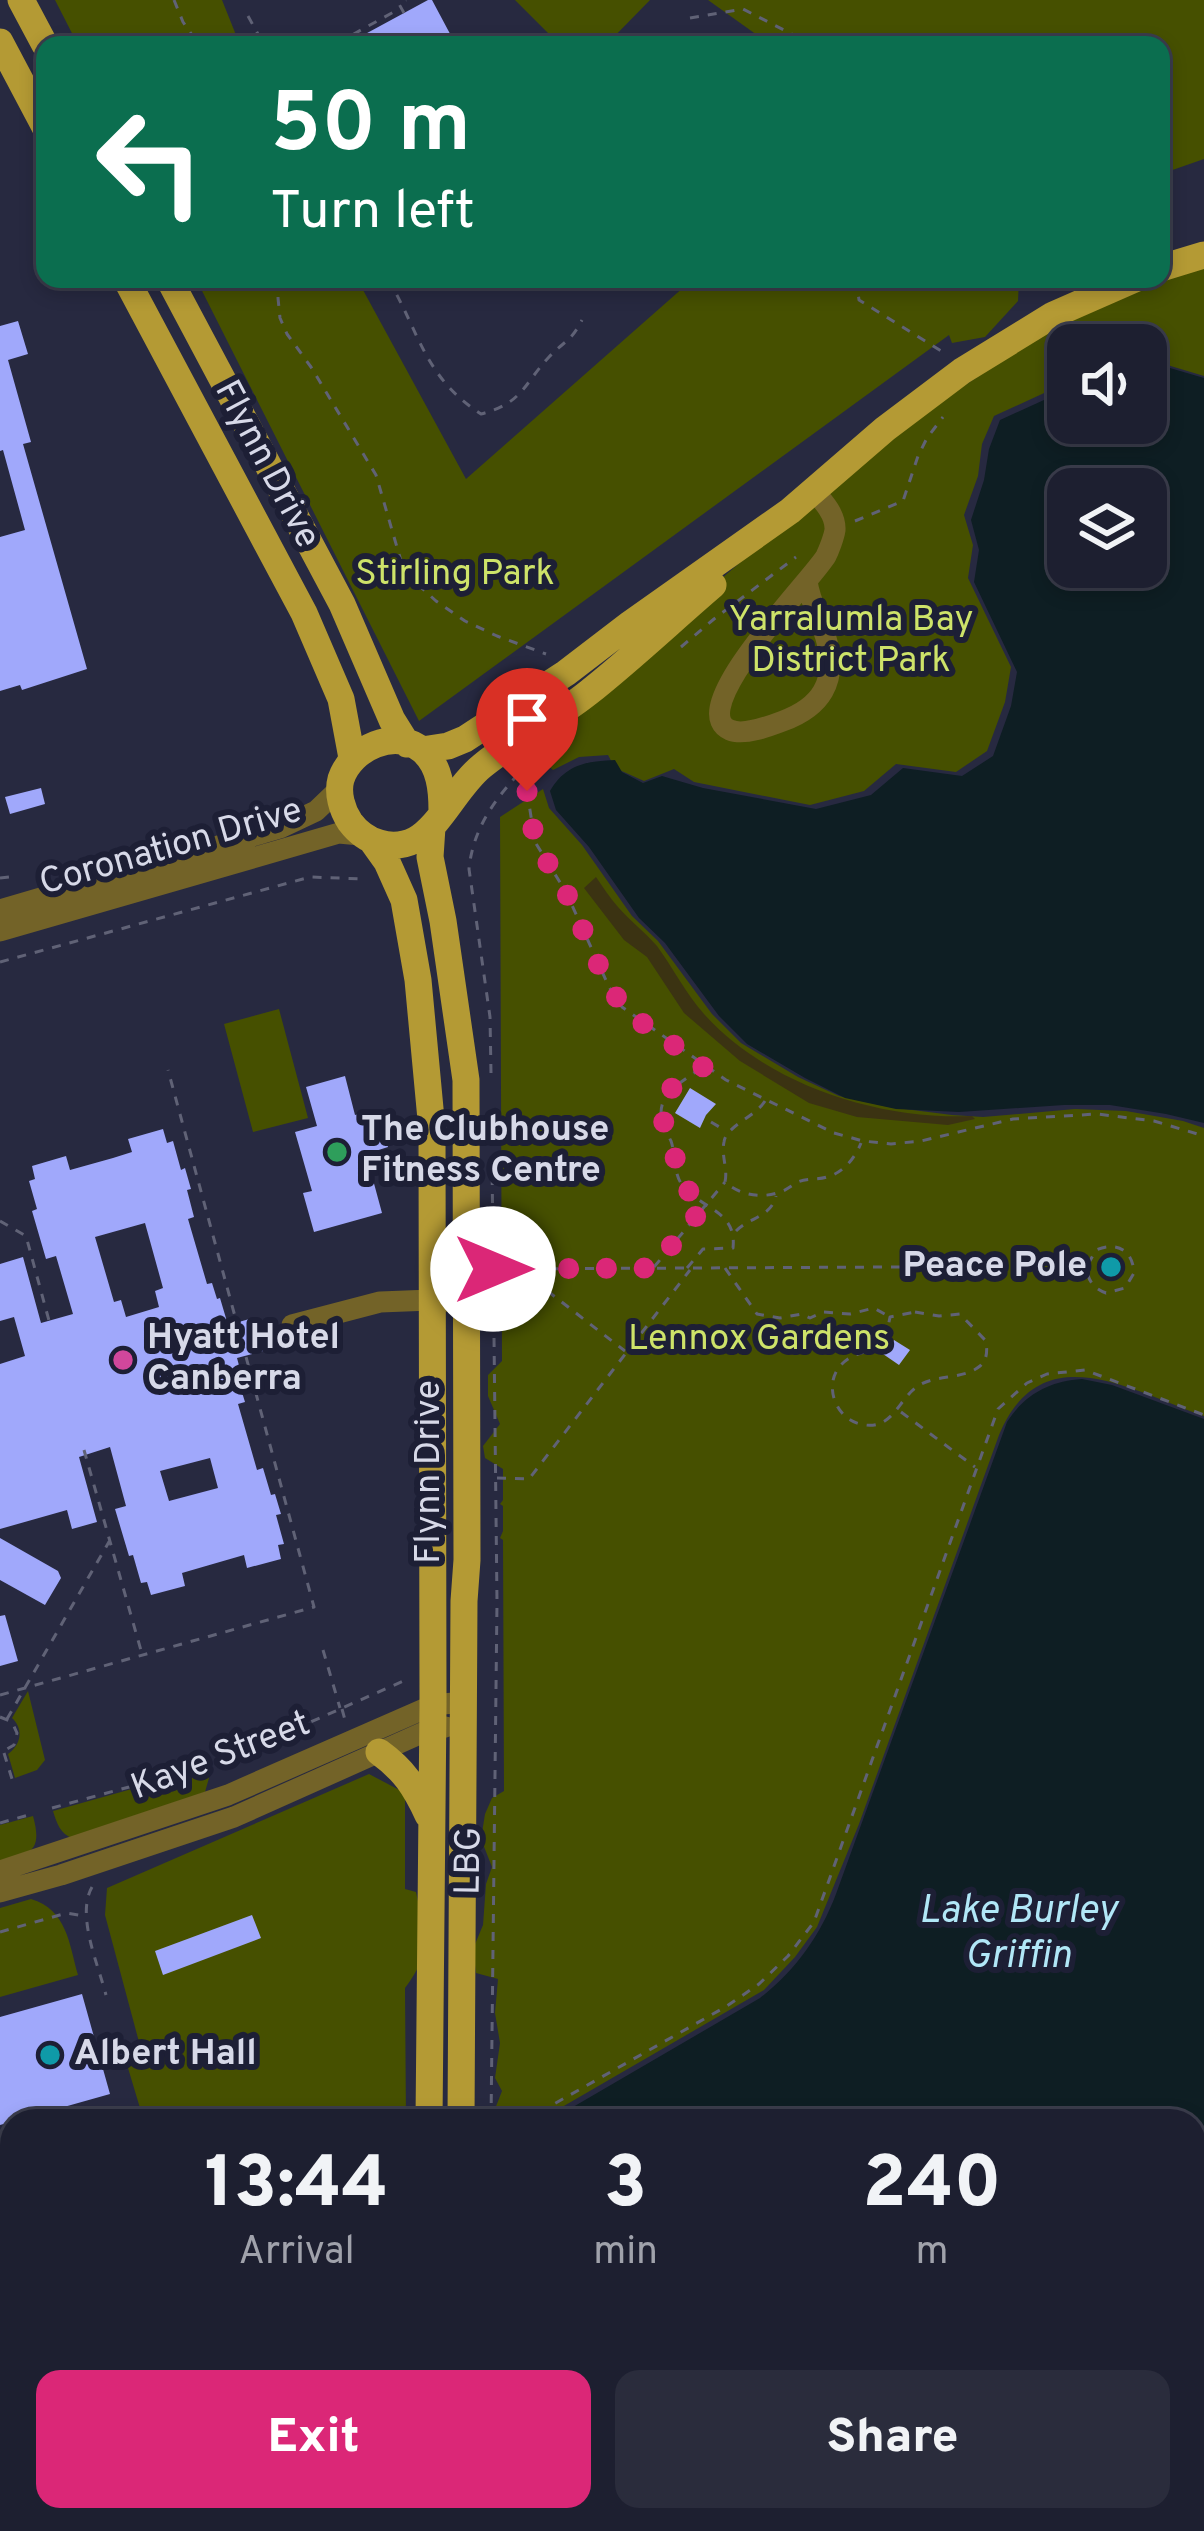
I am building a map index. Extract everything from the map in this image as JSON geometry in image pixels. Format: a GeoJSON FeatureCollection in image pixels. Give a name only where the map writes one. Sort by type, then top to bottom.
{"type":"FeatureCollection","features":[{"type":"Feature","properties":{"kind":"main road"},"geometry":{"type":"LineString","coordinates":[[21,0],[40,36]]}},
{"type":"Feature","properties":{"kind":"main road"},"geometry":{"type":"LineString","coordinates":[[0,42],[36,110]]}},
{"type":"Feature","properties":{"kind":"main road"},"geometry":{"type":"LineString","coordinates":[[1170,265],[1204,254]]}},
{"type":"Feature","properties":{"kind":"main road","name":"Flynn Drive"},"geometry":{"type":"LineString","coordinates":[[131,288],[304,614],[340,699],[352,758]]}},
{"type":"Feature","properties":{"kind":"main road","name":"Flynn Drive"},"geometry":{"type":"LineString","coordinates":[[174,288],[342,604],[384,702],[414,747]]}},
{"type":"Feature","properties":{"kind":"main road"},"geometry":{"type":"LineString","coordinates":[[790,511],[465,739],[448,746],[414,747],[392,741],[352,758],[339,789],[347,818],[366,838],[388,846],[418,839],[482,766],[586,694],[885,429],[962,370],[1053,315],[1114,288]]}},
{"type":"Feature","properties":{"kind":"main road"},"geometry":{"type":"LineString","coordinates":[[414,747],[439,777],[437,819]]}},
{"type":"Feature","properties":{"kind":"main road","name":"Flynn Drive"},"geometry":{"type":"LineString","coordinates":[[437,819],[430,856],[466,1080],[461,2109]]}},
{"type":"Feature","properties":{"kind":"main road","name":"Flynn Drive"},"geometry":{"type":"LineString","coordinates":[[366,838],[387,862],[404,900],[418,980],[432,1130],[429,2109]]}},
{"type":"Feature","properties":{"kind":"main road"},"geometry":{"type":"LineString","coordinates":[[433,1600],[464,1601]]}},
{"type":"Feature","properties":{"kind":"main road"},"geometry":{"type":"LineString","coordinates":[[380,1752],[402,1769],[432,1824]]}},
{"type":"Feature","properties":{"kind":"street"},"geometry":{"type":"LineString","coordinates":[[807,581],[809,599],[827,642],[830,680],[820,697],[801,713],[742,732],[730,730],[718,716],[725,693],[754,644],[826,556],[835,528],[827,505],[814,490]]}},
{"type":"Feature","properties":{"kind":"street","name":"Coronation Drive"},"geometry":{"type":"LineString","coordinates":[[0,910],[280,828],[316,811],[339,789]]}},
{"type":"Feature","properties":{"kind":"street","name":"Coronation Drive"},"geometry":{"type":"LineString","coordinates":[[0,931],[339,833],[366,838]]}},
{"type":"Feature","properties":{"kind":"street"},"geometry":{"type":"LineString","coordinates":[[292,1325],[380,1302],[465,1303]]}},
{"type":"Feature","properties":{"kind":"street","name":"Kaye Street"},"geometry":{"type":"LineString","coordinates":[[0,1871],[228,1795],[433,1717],[464,1714]]}},
{"type":"Feature","properties":{"kind":"street","name":"Kaye Street"},"geometry":{"type":"LineString","coordinates":[[0,1892],[234,1817],[380,1752],[433,1717]]}},
{"type":"Feature","properties":{"kind":"path"},"geometry":{"type":"LineString","coordinates":[[174,0],[193,36]]}},
{"type":"Feature","properties":{"kind":"path"},"geometry":{"type":"LineString","coordinates":[[355,36],[403,11],[399,4],[406,0]]}},
{"type":"Feature","properties":{"kind":"path"},"geometry":{"type":"LineString","coordinates":[[690,18],[743,10],[795,36]]}},
{"type":"Feature","properties":{"kind":"path"},"geometry":{"type":"LineString","coordinates":[[248,16],[259,36]]}},
{"type":"Feature","properties":{"kind":"path"},"geometry":{"type":"LineString","coordinates":[[279,288],[286,334],[376,476],[400,562],[412,579],[465,621],[550,656]]}},
{"type":"Feature","properties":{"kind":"path"},"geometry":{"type":"LineString","coordinates":[[393,288],[437,376],[481,414],[502,408],[524,392],[551,354],[571,340],[582,320]]}},
{"type":"Feature","properties":{"kind":"path"},"geometry":{"type":"LineString","coordinates":[[857,288],[859,300],[944,352],[962,370]]}},
{"type":"Feature","properties":{"kind":"path"},"geometry":{"type":"LineString","coordinates":[[516,776],[527,791],[535,842],[566,892],[609,988],[632,1016],[704,1066],[766,1100],[834,1133],[891,1144],[1013,1119],[1097,1114],[1154,1121],[1204,1136]]}},
{"type":"Feature","properties":{"kind":"path"},"geometry":{"type":"LineString","coordinates":[[0,878],[9,877]]}},
{"type":"Feature","properties":{"kind":"path"},"geometry":{"type":"LineString","coordinates":[[0,962],[310,877],[380,879]]}},
{"type":"Feature","properties":{"kind":"path"},"geometry":{"type":"LineString","coordinates":[[704,1066],[668,1091],[661,1114],[682,1186],[735,1232]]}},
{"type":"Feature","properties":{"kind":"path"},"geometry":{"type":"LineString","coordinates":[[0,1695],[314,1606],[168,1070]]}},
{"type":"Feature","properties":{"kind":"path"},"geometry":{"type":"LineString","coordinates":[[653,1268],[725,1182],[727,1132],[751,1118],[766,1100]]}},
{"type":"Feature","properties":{"kind":"path"},"geometry":{"type":"LineString","coordinates":[[711,1122],[727,1132]]}},
{"type":"Feature","properties":{"kind":"path"},"geometry":{"type":"LineString","coordinates":[[725,1182],[747,1194],[776,1194],[799,1181],[835,1174],[858,1152],[862,1140]]}},
{"type":"Feature","properties":{"kind":"path"},"geometry":{"type":"LineString","coordinates":[[496,1478],[530,1479],[703,1249],[733,1248],[735,1232],[769,1210],[776,1194]]}},
{"type":"Feature","properties":{"kind":"path"},"geometry":{"type":"LineString","coordinates":[[0,1221],[26,1236],[51,1328]]}},
{"type":"Feature","properties":{"kind":"path"},"geometry":{"type":"LineString","coordinates":[[1113,1246],[1130,1256],[1134,1273],[1125,1288],[1106,1292],[1093,1286],[1087,1266],[1096,1250],[1113,1246]]}},
{"type":"Feature","properties":{"kind":"path"},"geometry":{"type":"LineString","coordinates":[[493,1269],[1087,1266]]}},
{"type":"Feature","properties":{"kind":"path"},"geometry":{"type":"LineString","coordinates":[[725,1268],[757,1314],[810,1318],[823,1312],[850,1314],[874,1307],[890,1317],[915,1312],[960,1314],[982,1335],[987,1347],[981,1365],[921,1384],[882,1423],[855,1423],[837,1406],[834,1378],[840,1366],[858,1354],[884,1347],[890,1317]]}},
{"type":"Feature","properties":{"kind":"path"},"geometry":{"type":"LineString","coordinates":[[519,1269],[627,1352]]}},
{"type":"Feature","properties":{"kind":"path"},"geometry":{"type":"LineString","coordinates":[[545,2109],[759,1984],[814,1922],[998,1409],[1027,1383],[1047,1374],[1085,1370],[1204,1415]]}},
{"type":"Feature","properties":{"kind":"path"},"geometry":{"type":"LineString","coordinates":[[898,1410],[977,1468]]}},
{"type":"Feature","properties":{"kind":"path"},"geometry":{"type":"LineString","coordinates":[[84,1450],[142,1656]]}},
{"type":"Feature","properties":{"kind":"path"},"geometry":{"type":"LineString","coordinates":[[7,1719],[111,1539]]}},
{"type":"Feature","properties":{"kind":"path","name":"LBG"},"geometry":{"type":"LineString","coordinates":[[491,2109],[497,1602]]}},
{"type":"Feature","properties":{"kind":"path"},"geometry":{"type":"LineString","coordinates":[[323,1650],[340,1710]]}},
{"type":"Feature","properties":{"kind":"path"},"geometry":{"type":"LineString","coordinates":[[229,1758],[418,1674]]}},
{"type":"Feature","properties":{"kind":"path"},"geometry":{"type":"LineString","coordinates":[[0,1717],[16,1727],[14,1745],[2,1753],[12,1779]]}},
{"type":"Feature","properties":{"kind":"path"},"geometry":{"type":"LineString","coordinates":[[52,1808],[206,1766]]}},
{"type":"Feature","properties":{"kind":"path"},"geometry":{"type":"LineString","coordinates":[[0,1822],[32,1814]]}},
{"type":"Feature","properties":{"kind":"path"},"geometry":{"type":"LineString","coordinates":[[0,1932],[67,1913],[86,1917]]}},
{"type":"Feature","properties":{"kind":"green space"},"geometry":{"type":"Polygon","coordinates":[[[55,0],[222,0],[236,36],[73,36],[55,0]]]}},
{"type":"Feature","properties":{"kind":"green space"},"geometry":{"type":"Polygon","coordinates":[[[515,0],[650,0],[615,36],[551,36],[515,0]]]}},
{"type":"Feature","properties":{"kind":"green space"},"geometry":{"type":"Polygon","coordinates":[[[708,0],[1204,0],[1204,159],[1170,171],[1170,36],[758,36],[708,0]]]}},
{"type":"Feature","properties":{"kind":"green space","name":"Yarralumla Bay District Park"},"geometry":{"type":"Polygon","coordinates":[[[1204,264],[1204,376],[1167,365],[1167,324],[1060,324],[1137,288],[1170,288],[1170,275],[1204,264]]]}},
{"type":"Feature","properties":{"kind":"green space","name":"Stirling Park"},"geometry":{"type":"Polygon","coordinates":[[[201,288],[362,288],[466,479],[683,288],[1019,288],[1018,301],[985,337],[952,343],[949,335],[419,721],[201,288]]]}},
{"type":"Feature","properties":{"kind":"green space","name":"Yarralumla Bay District Park"},"geometry":{"type":"Polygon","coordinates":[[[1047,332],[1047,392],[994,416],[964,515],[973,545],[968,578],[1011,667],[1005,702],[987,751],[956,772],[896,764],[864,791],[810,805],[694,782],[674,769],[644,781],[615,768],[608,755],[579,757],[553,770],[527,747],[884,438],[1047,332]]]}},
{"type":"Feature","properties":{"kind":"green space","name":"Lennox Gardens"},"geometry":{"type":"Polygon","coordinates":[[[543,789],[549,808],[712,1014],[741,1043],[839,1096],[889,1107],[983,1117],[1075,1109],[1126,1111],[1204,1128],[1204,1416],[1090,1378],[1063,1378],[1038,1386],[1017,1404],[999,1435],[859,1824],[817,1927],[764,1990],[559,2109],[495,2109],[502,2091],[495,2078],[500,2043],[495,2013],[498,1979],[476,1973],[473,1949],[483,1925],[492,1867],[481,1839],[485,1814],[492,1798],[504,1791],[503,1469],[485,1458],[483,1446],[500,1424],[488,1396],[488,1375],[502,1361],[500,817],[543,789]]]}},
{"type":"Feature","properties":{"kind":"green space"},"geometry":{"type":"Polygon","coordinates":[[[279,1009],[308,1118],[253,1132],[224,1024],[279,1009]]]}},
{"type":"Feature","properties":{"kind":"green space"},"geometry":{"type":"Polygon","coordinates":[[[28,1691],[45,1760],[37,1770],[15,1778],[8,1754],[19,1732],[12,1718],[28,1691]]]}},
{"type":"Feature","properties":{"kind":"green space"},"geometry":{"type":"Polygon","coordinates":[[[207,1768],[205,1792],[73,1839],[60,1828],[53,1811],[207,1768]]]}},
{"type":"Feature","properties":{"kind":"green space"},"geometry":{"type":"Polygon","coordinates":[[[369,1774],[405,1793],[405,1889],[416,1892],[424,1931],[424,1952],[405,1988],[406,2109],[140,2109],[122,2048],[139,2042],[105,1915],[107,1888],[369,1774]]]}},
{"type":"Feature","properties":{"kind":"green space"},"geometry":{"type":"Polygon","coordinates":[[[33,1816],[36,1837],[32,1849],[0,1864],[0,1825],[33,1816]]]}},
{"type":"Feature","properties":{"kind":"green space","name":"Albert Hall"},"geometry":{"type":"Polygon","coordinates":[[[31,1899],[59,1919],[78,1975],[0,1997],[0,1908],[31,1899]]]}},
{"type":"Feature","properties":{"kind":"sand"},"geometry":{"type":"Polygon","coordinates":[[[596,877],[657,946],[704,1014],[760,1060],[792,1079],[863,1104],[975,1119],[948,1125],[857,1117],[809,1103],[740,1061],[684,1013],[647,957],[624,940],[584,888],[596,877]]]}},
{"type":"Feature","properties":{"kind":"water"},"geometry":{"type":"Polygon","coordinates":[[[1167,368],[1204,378],[1204,1123],[1110,1105],[959,1112],[896,1109],[845,1098],[805,1078],[747,1044],[719,1016],[556,810],[550,791],[577,766],[615,760],[622,772],[643,783],[662,776],[816,809],[871,795],[903,768],[962,776],[993,756],[1017,672],[974,582],[979,550],[971,520],[1000,420],[1047,399],[1047,444],[1167,444],[1167,368]]]}},
{"type":"Feature","properties":{"kind":"water","name":"Lake Burley Griffin"},"geometry":{"type":"Polygon","coordinates":[[[1082,1379],[1112,1385],[1204,1419],[1204,2109],[570,2109],[760,1998],[806,1951],[836,1894],[1007,1422],[1039,1391],[1082,1379]]]}},
{"type":"Feature","properties":{"kind":"building"},"geometry":{"type":"Polygon","coordinates":[[[432,0],[451,36],[362,36],[432,0]]]}},
{"type":"Feature","properties":{"kind":"building"},"geometry":{"type":"Polygon","coordinates":[[[18,321],[28,354],[8,360],[31,442],[23,444],[87,669],[22,690],[20,685],[0,691],[0,537],[25,530],[0,451],[0,326],[18,321]]]}},
{"type":"Feature","properties":{"kind":"building"},"geometry":{"type":"Polygon","coordinates":[[[41,788],[45,804],[10,814],[5,797],[41,788]]]}},
{"type":"Feature","properties":{"kind":"building","name":"The Clubhouse Fitness Centre"},"geometry":{"type":"Polygon","coordinates":[[[345,1076],[355,1115],[377,1109],[388,1147],[366,1154],[382,1213],[314,1232],[303,1193],[312,1191],[295,1132],[317,1126],[306,1087],[345,1076]]]}},
{"type":"Feature","properties":{"kind":"building"},"geometry":{"type":"Polygon","coordinates":[[[690,1088],[716,1104],[700,1128],[675,1113],[690,1088]]]}},
{"type":"Feature","properties":{"kind":"building","name":"Hyatt Hotel Canberra"},"geometry":{"type":"Polygon","coordinates":[[[163,1129],[167,1143],[173,1141],[191,1189],[187,1190],[194,1217],[188,1219],[207,1284],[212,1283],[220,1298],[228,1325],[253,1318],[263,1351],[237,1358],[245,1402],[238,1404],[257,1470],[263,1468],[271,1495],[275,1494],[284,1544],[278,1545],[281,1559],[247,1568],[244,1555],[182,1573],[185,1586],[151,1595],[147,1582],[141,1583],[133,1555],[129,1556],[115,1509],[126,1506],[110,1447],[79,1457],[97,1522],[72,1529],[67,1510],[0,1529],[0,1364],[25,1356],[14,1317],[0,1321],[0,1264],[23,1257],[41,1323],[73,1314],[56,1256],[46,1259],[32,1211],[37,1209],[29,1181],[35,1179],[32,1166],[66,1156],[70,1170],[113,1158],[132,1152],[128,1139],[163,1129]],[[145,1223],[95,1237],[114,1302],[121,1300],[126,1317],[159,1307],[155,1291],[163,1288],[145,1223]],[[210,1458],[160,1471],[169,1501],[218,1488],[210,1458]]]}},
{"type":"Feature","properties":{"kind":"building"},"geometry":{"type":"Polygon","coordinates":[[[894,1340],[910,1350],[899,1365],[883,1354],[894,1340]]]}},
{"type":"Feature","properties":{"kind":"building"},"geometry":{"type":"Polygon","coordinates":[[[0,1538],[58,1571],[61,1578],[45,1605],[0,1580],[0,1538]]]}},
{"type":"Feature","properties":{"kind":"building"},"geometry":{"type":"Polygon","coordinates":[[[5,1615],[18,1661],[0,1666],[0,1616],[5,1615]]]}},
{"type":"Feature","properties":{"kind":"building"},"geometry":{"type":"Polygon","coordinates":[[[252,1915],[261,1938],[163,1975],[155,1951],[252,1915]]]}},
{"type":"Feature","properties":{"kind":"building","name":"Albert Hall"},"geometry":{"type":"Polygon","coordinates":[[[82,1994],[110,2094],[57,2109],[0,2109],[0,2017],[82,1994]]]}},
{"type":"Feature","properties":{"kind":"place","name":"The Clubhouse Fitness Centre"},"geometry":{"type":"Point","coordinates":[337,1152]}},
{"type":"Feature","properties":{"kind":"place","name":"Peace Pole"},"geometry":{"type":"Point","coordinates":[1111,1267]}},
{"type":"Feature","properties":{"kind":"place","name":"Hyatt Hotel Canberra"},"geometry":{"type":"Point","coordinates":[123,1360]}},
{"type":"Feature","properties":{"kind":"place","name":"Albert Hall"},"geometry":{"type":"Point","coordinates":[50,2055]}},
{"type":"Feature","properties":{"kind":"route"},"geometry":{"type":"LineString","coordinates":[[493,1269],[653,1268],[706,1204],[682,1186],[661,1114],[668,1091],[704,1066],[632,1016],[609,988],[566,892],[535,842],[527,791]]}}]}
